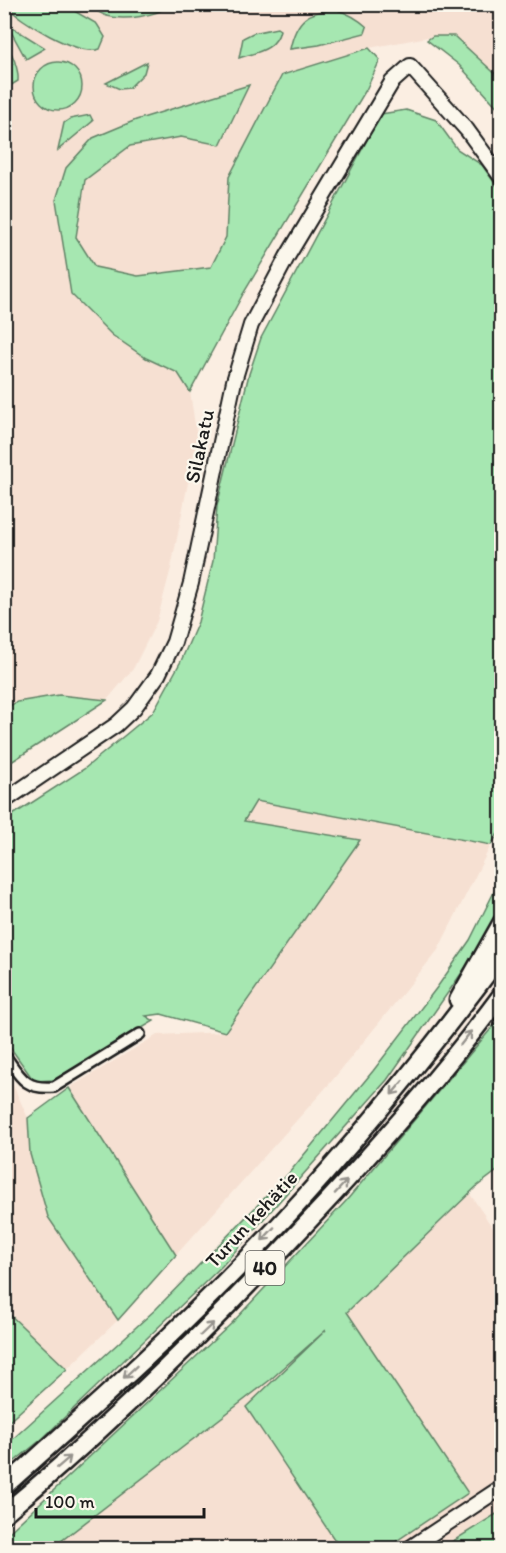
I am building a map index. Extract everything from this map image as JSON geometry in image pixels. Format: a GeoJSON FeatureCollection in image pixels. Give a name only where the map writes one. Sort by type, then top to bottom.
{"type":"FeatureCollection","features":[{"type":"Feature","properties":{"kind":"highway"},"geometry":{"type":"LineString","coordinates":[[435,1043],[501,921]]}},
{"type":"Feature","properties":{"kind":"highway","name":"Turun kehätie"},"geometry":{"type":"LineString","coordinates":[[4,1486],[208,1298],[334,1164],[435,1043],[501,954]]}},
{"type":"Feature","properties":{"kind":"highway","name":"Turun kehätie"},"geometry":{"type":"LineString","coordinates":[[4,1515],[90,1440],[223,1313],[350,1177],[501,994]]}},
{"type":"Feature","properties":{"kind":"street","name":"Silakatu"},"geometry":{"type":"LineString","coordinates":[[4,801],[116,725],[134,708],[158,675],[174,642],[191,584],[234,381],[251,325],[287,257],[386,91],[410,66],[467,130],[501,178]]}},
{"type":"Feature","properties":{"kind":"street"},"geometry":{"type":"LineString","coordinates":[[4,1054],[23,1081],[38,1089],[54,1087],[140,1034]]}},
{"type":"Feature","properties":{"kind":"street"},"geometry":{"type":"LineString","coordinates":[[410,1548],[501,1487]]}},
{"type":"Feature","properties":{"kind":"shaded area"},"geometry":{"type":"Polygon","coordinates":[[[4,5],[502,5],[501,80],[454,36],[433,36],[369,48],[282,75],[229,177],[226,237],[211,267],[138,276],[95,267],[76,237],[85,179],[130,146],[181,137],[220,145],[249,85],[66,168],[71,294],[146,358],[178,373],[190,392],[197,438],[171,568],[157,621],[133,669],[107,700],[59,695],[17,702],[5,708],[4,5]]]}},
{"type":"Feature","properties":{"kind":"shaded area"},"geometry":{"type":"Polygon","coordinates":[[[255,801],[491,845],[438,950],[331,1082],[176,1255],[69,1088],[157,1035],[226,1032],[359,840],[244,821],[255,801]]]}},
{"type":"Feature","properties":{"kind":"shaded area"},"geometry":{"type":"Polygon","coordinates":[[[4,1073],[13,1085],[28,1118],[30,1154],[48,1217],[118,1320],[67,1369],[5,1310],[4,1073]]]}},
{"type":"Feature","properties":{"kind":"shaded area"},"geometry":{"type":"Polygon","coordinates":[[[470,1194],[501,1240],[501,1511],[442,1548],[52,1548],[270,1380],[347,1312],[470,1194]]]}},
{"type":"Feature","properties":{"kind":"green space"},"geometry":{"type":"Polygon","coordinates":[[[171,4],[149,15],[131,18],[104,15],[86,5],[171,4]]]}},
{"type":"Feature","properties":{"kind":"green space"},"geometry":{"type":"Polygon","coordinates":[[[5,5],[64,5],[97,24],[105,37],[100,49],[78,48],[36,28],[5,5]]]}},
{"type":"Feature","properties":{"kind":"green space"},"geometry":{"type":"Polygon","coordinates":[[[337,10],[364,24],[367,27],[365,33],[319,45],[290,49],[296,31],[305,19],[318,12],[337,10]]]}},
{"type":"Feature","properties":{"kind":"green space"},"geometry":{"type":"Polygon","coordinates":[[[10,26],[45,48],[26,59],[10,26]]]}},
{"type":"Feature","properties":{"kind":"green space"},"geometry":{"type":"Polygon","coordinates":[[[277,28],[280,30],[278,37],[270,46],[239,58],[243,38],[253,33],[277,28]]]}},
{"type":"Feature","properties":{"kind":"green space"},"geometry":{"type":"Polygon","coordinates":[[[433,36],[454,36],[501,79],[501,111],[459,65],[427,40],[433,36]]]}},
{"type":"Feature","properties":{"kind":"green space"},"geometry":{"type":"Polygon","coordinates":[[[5,42],[14,61],[18,81],[5,89],[5,42]]]}},
{"type":"Feature","properties":{"kind":"green space"},"geometry":{"type":"Polygon","coordinates":[[[369,48],[380,60],[366,90],[243,294],[190,392],[178,373],[146,358],[112,335],[71,294],[56,200],[66,168],[93,138],[136,120],[249,85],[220,145],[181,137],[130,146],[85,180],[76,237],[95,267],[138,276],[211,267],[226,237],[229,177],[282,75],[369,48]]]}},
{"type":"Feature","properties":{"kind":"green space"},"geometry":{"type":"Polygon","coordinates":[[[53,62],[63,62],[78,72],[82,86],[81,95],[72,106],[63,110],[53,110],[38,100],[34,91],[34,81],[44,66],[53,62]]]}},
{"type":"Feature","properties":{"kind":"green space"},"geometry":{"type":"Polygon","coordinates":[[[147,62],[144,73],[129,88],[120,89],[106,83],[147,62]]]}},
{"type":"Feature","properties":{"kind":"green space"},"geometry":{"type":"Polygon","coordinates":[[[406,110],[436,120],[457,149],[482,165],[501,192],[501,829],[491,845],[256,801],[244,821],[360,840],[225,1032],[161,1014],[146,1016],[154,1021],[54,1080],[34,1081],[5,1040],[5,820],[84,769],[153,712],[181,661],[198,622],[213,561],[217,506],[249,374],[261,338],[381,114],[406,110]]]}},
{"type":"Feature","properties":{"kind":"green space"},"geometry":{"type":"Polygon","coordinates":[[[90,115],[93,121],[58,150],[64,123],[70,119],[90,115]]]}},
{"type":"Feature","properties":{"kind":"green space"},"geometry":{"type":"Polygon","coordinates":[[[59,695],[107,700],[5,766],[5,708],[17,702],[59,695]]]}},
{"type":"Feature","properties":{"kind":"green space"},"geometry":{"type":"Polygon","coordinates":[[[501,878],[501,909],[486,938],[387,1080],[222,1266],[42,1439],[5,1469],[5,1446],[156,1309],[289,1173],[373,1071],[438,986],[470,940],[501,878]]]}},
{"type":"Feature","properties":{"kind":"green space"},"geometry":{"type":"Polygon","coordinates":[[[501,1017],[501,1162],[497,1171],[476,1187],[347,1312],[468,1493],[386,1548],[340,1548],[246,1407],[326,1330],[270,1380],[52,1548],[5,1548],[5,1536],[232,1323],[346,1201],[501,1017]]]}},
{"type":"Feature","properties":{"kind":"green space"},"geometry":{"type":"Polygon","coordinates":[[[69,1088],[176,1255],[118,1320],[48,1217],[30,1154],[28,1118],[69,1088]]]}},
{"type":"Feature","properties":{"kind":"green space"},"geometry":{"type":"Polygon","coordinates":[[[5,1310],[67,1369],[4,1425],[5,1310]]]}},
{"type":"Feature","properties":{"kind":"green space"},"geometry":{"type":"Polygon","coordinates":[[[501,1511],[501,1548],[442,1548],[501,1511]]]}}]}
